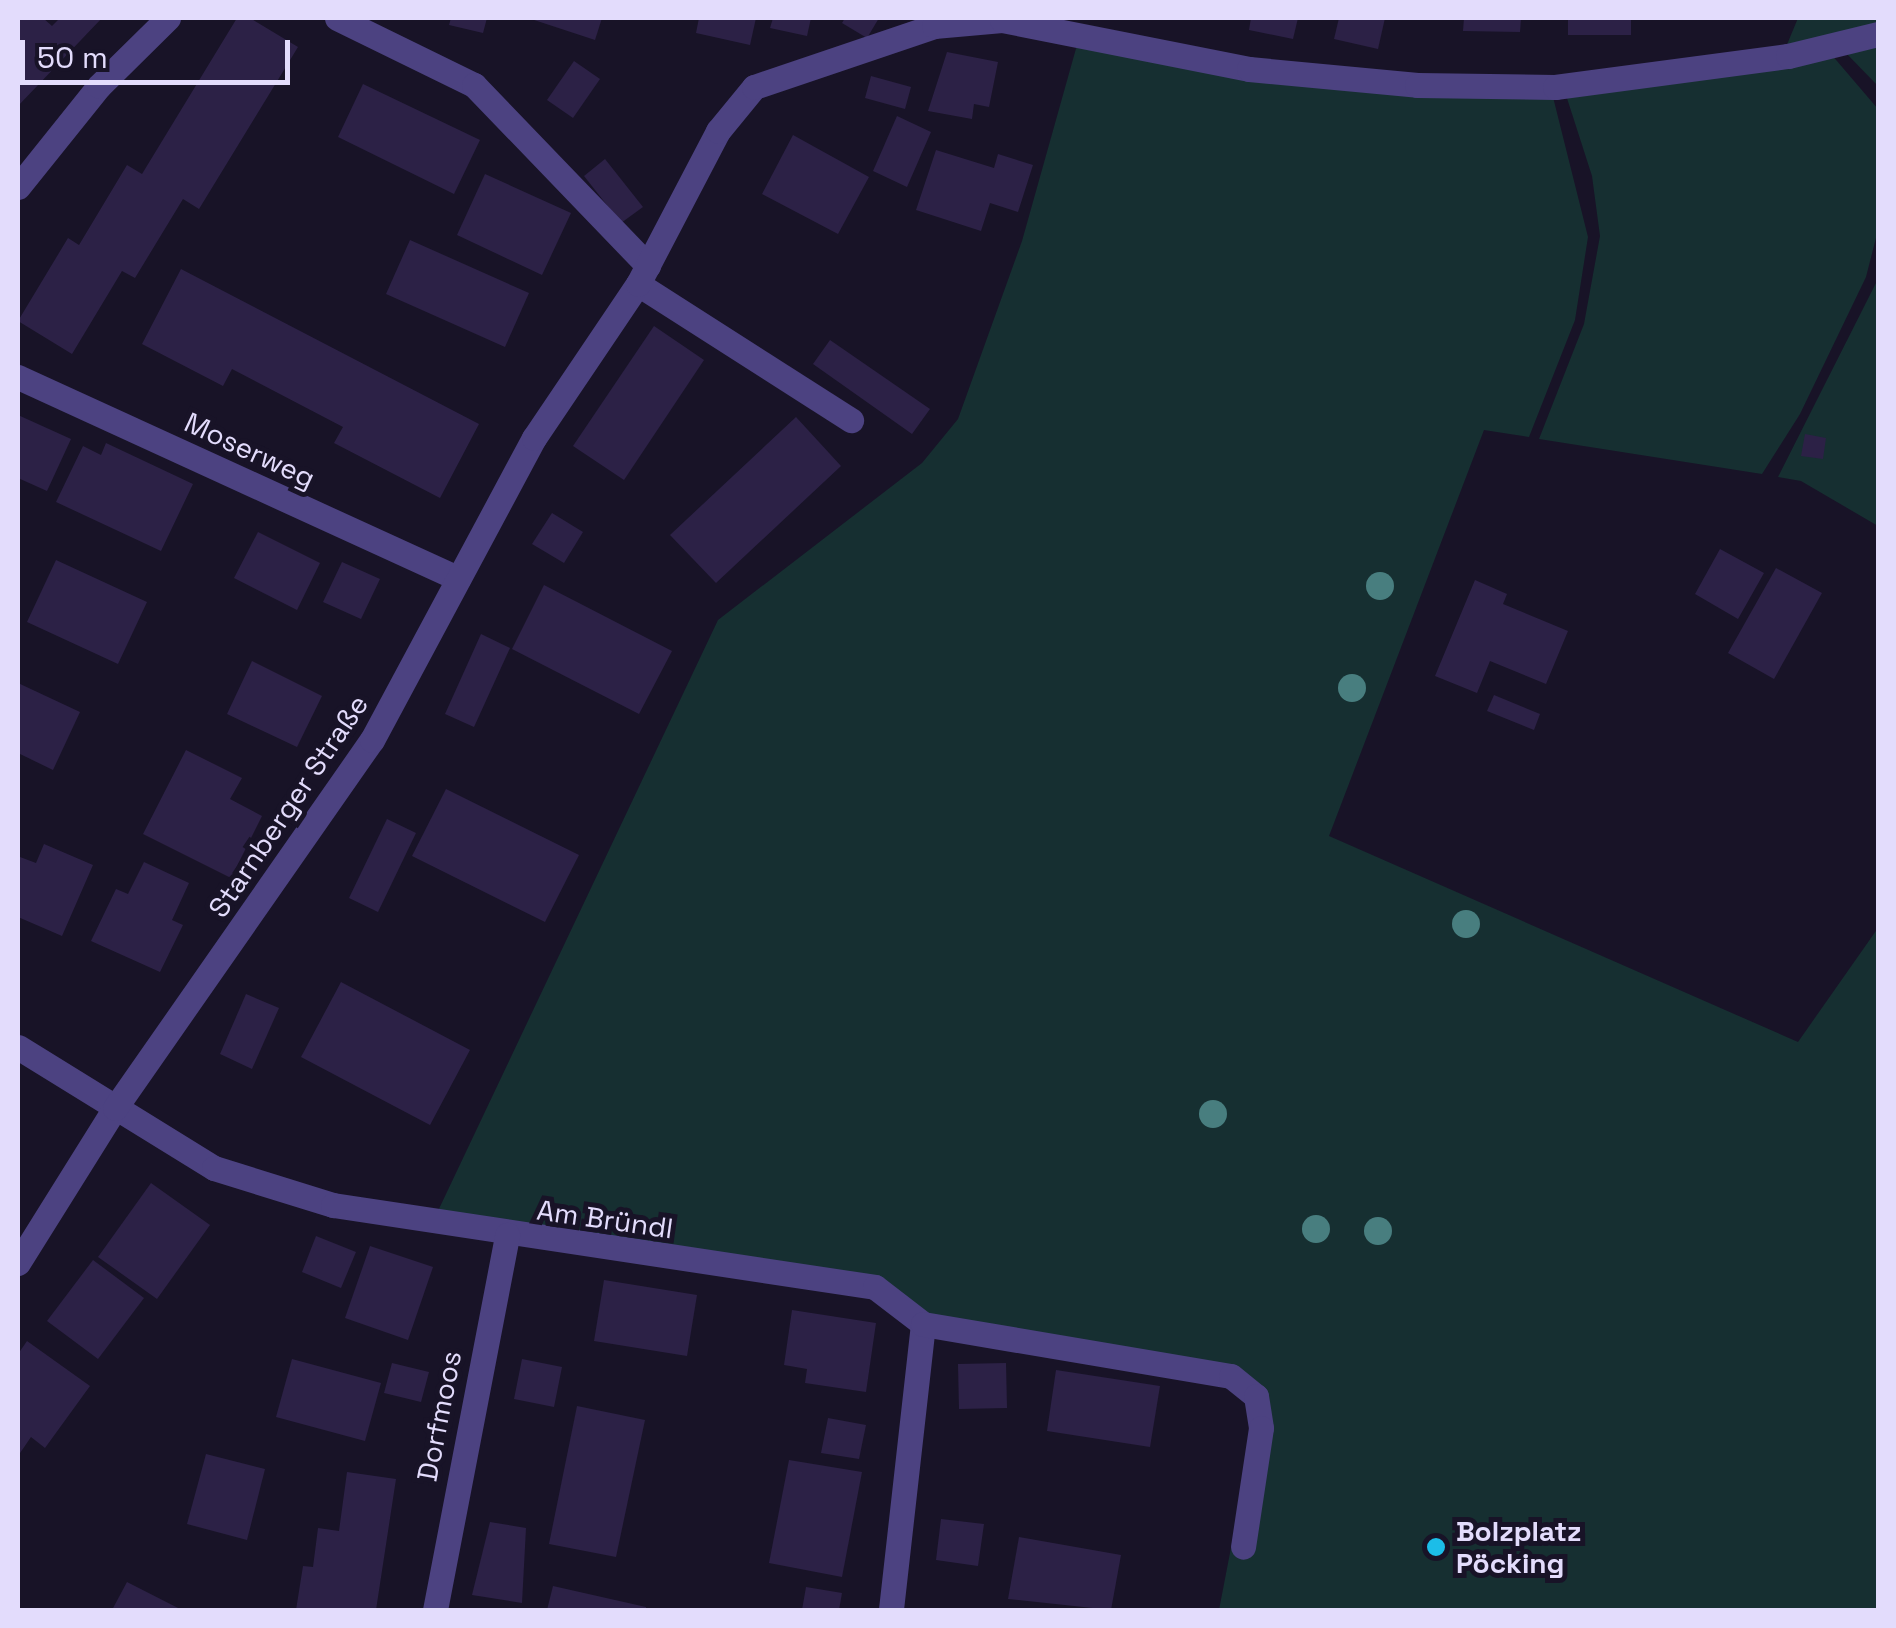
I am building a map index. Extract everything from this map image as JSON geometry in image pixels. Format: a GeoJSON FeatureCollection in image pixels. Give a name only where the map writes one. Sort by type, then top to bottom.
{"type":"FeatureCollection","features":[{"type":"Feature","properties":{"kind":"street"},"geometry":{"type":"LineString","coordinates":[[18,187],[98,86],[168,18]]}},
{"type":"Feature","properties":{"kind":"street"},"geometry":{"type":"LineString","coordinates":[[337,18],[474,85],[643,275],[851,420]]}},
{"type":"Feature","properties":{"kind":"street","name":"Starnberger Straße"},"geometry":{"type":"LineString","coordinates":[[18,1263],[115,1108],[372,740],[534,438],[643,275],[718,131],[754,87],[934,26],[1002,20],[1250,68],[1418,86],[1555,86],[1788,56],[1878,34]]}},
{"type":"Feature","properties":{"kind":"street","name":"Moserweg"},"geometry":{"type":"LineString","coordinates":[[18,376],[458,578]]}},
{"type":"Feature","properties":{"kind":"street","name":"Am Bründl"},"geometry":{"type":"LineString","coordinates":[[18,1046],[214,1168],[333,1205],[507,1235],[875,1287],[923,1324]]}},
{"type":"Feature","properties":{"kind":"street","name":"Dorfmoos"},"geometry":{"type":"LineString","coordinates":[[436,1610],[507,1235]]}},
{"type":"Feature","properties":{"kind":"street"},"geometry":{"type":"LineString","coordinates":[[891,1610],[923,1324],[1231,1376],[1256,1396],[1261,1428],[1242,1547]]}},
{"type":"Feature","properties":{"kind":"green space"},"geometry":{"type":"Polygon","coordinates":[[[1798,18],[1878,18],[1878,25],[1786,47],[1798,18]]]}},
{"type":"Feature","properties":{"kind":"green space"},"geometry":{"type":"Polygon","coordinates":[[[1878,42],[1878,86],[1844,51],[1878,42]]]}},
{"type":"Feature","properties":{"kind":"green space"},"geometry":{"type":"Polygon","coordinates":[[[1077,45],[1552,93],[1588,237],[1575,320],[1529,437],[1484,430],[1329,836],[1798,1042],[1878,928],[1878,1610],[1219,1610],[1261,1392],[929,1318],[878,1279],[437,1213],[718,620],[922,463],[958,419],[1022,241],[1077,45]]]}},
{"type":"Feature","properties":{"kind":"green space"},"geometry":{"type":"Polygon","coordinates":[[[1831,54],[1878,109],[1878,230],[1866,277],[1800,414],[1762,474],[1539,439],[1584,324],[1600,236],[1592,176],[1565,92],[1831,54]]]}},
{"type":"Feature","properties":{"kind":"green space"},"geometry":{"type":"Polygon","coordinates":[[[1878,279],[1878,526],[1801,481],[1778,477],[1878,279]]]}},
{"type":"Feature","properties":{"kind":"building"},"geometry":{"type":"Polygon","coordinates":[[[19,18],[43,18],[52,26],[60,18],[102,18],[18,106],[19,18]]]}},
{"type":"Feature","properties":{"kind":"building"},"geometry":{"type":"Polygon","coordinates":[[[237,18],[250,18],[298,47],[199,209],[183,199],[135,278],[122,271],[72,354],[18,321],[68,238],[79,245],[127,165],[142,174],[237,18]]]}},
{"type":"Feature","properties":{"kind":"building"},"geometry":{"type":"Polygon","coordinates":[[[451,18],[487,18],[483,33],[449,25],[451,18]]]}},
{"type":"Feature","properties":{"kind":"building"},"geometry":{"type":"Polygon","coordinates":[[[528,18],[602,18],[595,40],[528,18]]]}},
{"type":"Feature","properties":{"kind":"building"},"geometry":{"type":"Polygon","coordinates":[[[699,18],[756,18],[750,45],[696,33],[699,18]]]}},
{"type":"Feature","properties":{"kind":"building"},"geometry":{"type":"Polygon","coordinates":[[[773,18],[811,18],[807,36],[770,28],[773,18]]]}},
{"type":"Feature","properties":{"kind":"building"},"geometry":{"type":"Polygon","coordinates":[[[845,18],[879,18],[867,38],[842,23],[845,18]]]}},
{"type":"Feature","properties":{"kind":"building"},"geometry":{"type":"Polygon","coordinates":[[[1251,18],[1298,18],[1293,39],[1249,30],[1251,18]]]}},
{"type":"Feature","properties":{"kind":"building"},"geometry":{"type":"Polygon","coordinates":[[[1339,18],[1385,18],[1378,49],[1334,39],[1339,18]]]}},
{"type":"Feature","properties":{"kind":"building"},"geometry":{"type":"Polygon","coordinates":[[[1464,18],[1521,18],[1520,32],[1463,31],[1464,18]]]}},
{"type":"Feature","properties":{"kind":"building"},"geometry":{"type":"Polygon","coordinates":[[[1568,18],[1631,18],[1631,35],[1568,35],[1568,18]]]}},
{"type":"Feature","properties":{"kind":"building"},"geometry":{"type":"Polygon","coordinates":[[[947,52],[998,62],[989,107],[974,104],[972,119],[928,111],[947,52]]]}},
{"type":"Feature","properties":{"kind":"building"},"geometry":{"type":"Polygon","coordinates":[[[574,61],[600,79],[573,118],[547,100],[574,61]]]}},
{"type":"Feature","properties":{"kind":"building"},"geometry":{"type":"Polygon","coordinates":[[[871,76],[911,87],[905,109],[865,98],[871,76]]]}},
{"type":"Feature","properties":{"kind":"building"},"geometry":{"type":"Polygon","coordinates":[[[363,84],[480,140],[454,194],[338,137],[363,84]]]}},
{"type":"Feature","properties":{"kind":"building"},"geometry":{"type":"Polygon","coordinates":[[[897,116],[931,132],[907,187],[873,171],[897,116]]]}},
{"type":"Feature","properties":{"kind":"building"},"geometry":{"type":"Polygon","coordinates":[[[793,135],[869,177],[838,234],[762,194],[793,135]]]}},
{"type":"Feature","properties":{"kind":"building"},"geometry":{"type":"Polygon","coordinates":[[[936,150],[994,168],[998,154],[1033,165],[1018,212],[990,203],[981,231],[916,210],[936,150]]]}},
{"type":"Feature","properties":{"kind":"building"},"geometry":{"type":"Polygon","coordinates":[[[605,159],[643,207],[621,223],[584,176],[605,159]]]}},
{"type":"Feature","properties":{"kind":"building"},"geometry":{"type":"Polygon","coordinates":[[[485,174],[571,213],[542,275],[457,235],[485,174]]]}},
{"type":"Feature","properties":{"kind":"building"},"geometry":{"type":"Polygon","coordinates":[[[410,240],[529,293],[505,347],[386,294],[410,240]]]}},
{"type":"Feature","properties":{"kind":"building"},"geometry":{"type":"Polygon","coordinates":[[[181,269],[479,424],[440,498],[334,443],[343,427],[232,369],[223,386],[142,344],[181,269]]]}},
{"type":"Feature","properties":{"kind":"building"},"geometry":{"type":"Polygon","coordinates":[[[654,326],[704,360],[624,480],[573,446],[654,326]]]}},
{"type":"Feature","properties":{"kind":"building"},"geometry":{"type":"Polygon","coordinates":[[[830,340],[930,409],[912,434],[813,364],[830,340]]]}},
{"type":"Feature","properties":{"kind":"building"},"geometry":{"type":"Polygon","coordinates":[[[18,415],[71,439],[47,491],[18,478],[18,415]]]}},
{"type":"Feature","properties":{"kind":"building"},"geometry":{"type":"Polygon","coordinates":[[[796,417],[841,466],[716,583],[670,535],[796,417]]]}},
{"type":"Feature","properties":{"kind":"building"},"geometry":{"type":"Polygon","coordinates":[[[1805,434],[1826,438],[1823,459],[1801,456],[1805,434]]]}},
{"type":"Feature","properties":{"kind":"building"},"geometry":{"type":"Polygon","coordinates":[[[106,443],[193,484],[161,551],[56,502],[83,446],[101,455],[106,443]]]}},
{"type":"Feature","properties":{"kind":"building"},"geometry":{"type":"Polygon","coordinates":[[[552,513],[583,532],[564,563],[532,544],[552,513]]]}},
{"type":"Feature","properties":{"kind":"building"},"geometry":{"type":"Polygon","coordinates":[[[258,532],[320,563],[297,610],[234,578],[258,532]]]}},
{"type":"Feature","properties":{"kind":"building"},"geometry":{"type":"Polygon","coordinates":[[[1720,549],[1764,573],[1738,619],[1695,594],[1720,549]]]}},
{"type":"Feature","properties":{"kind":"building"},"geometry":{"type":"Polygon","coordinates":[[[56,560],[147,602],[118,664],[27,622],[56,560]]]}},
{"type":"Feature","properties":{"kind":"building"},"geometry":{"type":"Polygon","coordinates":[[[342,562],[380,579],[361,619],[323,602],[342,562]]]}},
{"type":"Feature","properties":{"kind":"building"},"geometry":{"type":"Polygon","coordinates":[[[1776,568],[1822,593],[1774,679],[1728,653],[1776,568]]]}},
{"type":"Feature","properties":{"kind":"building"},"geometry":{"type":"Polygon","coordinates":[[[1475,580],[1507,594],[1503,604],[1568,631],[1546,684],[1490,661],[1477,693],[1435,676],[1475,580]]]}},
{"type":"Feature","properties":{"kind":"building"},"geometry":{"type":"Polygon","coordinates":[[[544,585],[672,651],[639,714],[512,649],[544,585]]]}},
{"type":"Feature","properties":{"kind":"building"},"geometry":{"type":"Polygon","coordinates":[[[481,634],[510,648],[474,727],[445,714],[481,634]]]}},
{"type":"Feature","properties":{"kind":"building"},"geometry":{"type":"Polygon","coordinates":[[[252,661],[322,696],[297,747],[227,714],[252,661]]]}},
{"type":"Feature","properties":{"kind":"building"},"geometry":{"type":"Polygon","coordinates":[[[18,683],[80,712],[53,770],[18,753],[18,683]]]}},
{"type":"Feature","properties":{"kind":"building"},"geometry":{"type":"Polygon","coordinates":[[[1494,695],[1540,714],[1534,730],[1487,711],[1494,695]]]}},
{"type":"Feature","properties":{"kind":"building"},"geometry":{"type":"Polygon","coordinates":[[[186,750],[242,778],[230,799],[262,816],[231,878],[143,834],[186,750]]]}},
{"type":"Feature","properties":{"kind":"building"},"geometry":{"type":"Polygon","coordinates":[[[446,789],[579,855],[545,922],[412,856],[446,789]]]}},
{"type":"Feature","properties":{"kind":"building"},"geometry":{"type":"Polygon","coordinates":[[[387,819],[416,833],[378,912],[349,898],[387,819]]]}},
{"type":"Feature","properties":{"kind":"building"},"geometry":{"type":"Polygon","coordinates":[[[44,844],[93,865],[62,936],[18,917],[20,857],[36,863],[44,844]]]}},
{"type":"Feature","properties":{"kind":"building"},"geometry":{"type":"Polygon","coordinates":[[[144,862],[189,883],[172,920],[183,925],[160,972],[91,941],[116,889],[128,894],[144,862]]]}},
{"type":"Feature","properties":{"kind":"building"},"geometry":{"type":"Polygon","coordinates":[[[341,982],[470,1050],[430,1125],[301,1057],[341,982]]]}},
{"type":"Feature","properties":{"kind":"building"},"geometry":{"type":"Polygon","coordinates":[[[246,994],[279,1008],[252,1069],[220,1054],[246,994]]]}},
{"type":"Feature","properties":{"kind":"building"},"geometry":{"type":"Polygon","coordinates":[[[151,1183],[210,1225],[157,1299],[98,1257],[151,1183]]]}},
{"type":"Feature","properties":{"kind":"building"},"geometry":{"type":"Polygon","coordinates":[[[316,1236],[356,1252],[341,1288],[302,1272],[316,1236]]]}},
{"type":"Feature","properties":{"kind":"building"},"geometry":{"type":"Polygon","coordinates":[[[370,1246],[433,1267],[408,1340],[345,1318],[370,1246]]]}},
{"type":"Feature","properties":{"kind":"building"},"geometry":{"type":"Polygon","coordinates":[[[93,1260],[144,1298],[98,1359],[47,1321],[93,1260]]]}},
{"type":"Feature","properties":{"kind":"building"},"geometry":{"type":"Polygon","coordinates":[[[604,1280],[697,1295],[687,1356],[594,1341],[604,1280]]]}},
{"type":"Feature","properties":{"kind":"building"},"geometry":{"type":"Polygon","coordinates":[[[792,1310],[876,1323],[866,1392],[805,1383],[807,1369],[784,1365],[792,1310]]]}},
{"type":"Feature","properties":{"kind":"building"},"geometry":{"type":"Polygon","coordinates":[[[27,1341],[90,1386],[45,1448],[31,1437],[18,1456],[18,1354],[27,1341]]]}},
{"type":"Feature","properties":{"kind":"building"},"geometry":{"type":"Polygon","coordinates":[[[292,1359],[381,1383],[365,1441],[276,1417],[292,1359]]]}},
{"type":"Feature","properties":{"kind":"building"},"geometry":{"type":"Polygon","coordinates":[[[522,1359],[562,1367],[554,1407],[514,1399],[522,1359]]]}},
{"type":"Feature","properties":{"kind":"building"},"geometry":{"type":"Polygon","coordinates":[[[392,1363],[429,1372],[421,1402],[384,1393],[392,1363]]]}},
{"type":"Feature","properties":{"kind":"building"},"geometry":{"type":"Polygon","coordinates":[[[1006,1363],[1007,1408],[959,1409],[958,1364],[1006,1363]]]}},
{"type":"Feature","properties":{"kind":"building"},"geometry":{"type":"Polygon","coordinates":[[[1056,1370],[1160,1386],[1150,1447],[1047,1431],[1056,1370]]]}},
{"type":"Feature","properties":{"kind":"building"},"geometry":{"type":"Polygon","coordinates":[[[577,1406],[645,1420],[616,1557],[549,1544],[577,1406]]]}},
{"type":"Feature","properties":{"kind":"building"},"geometry":{"type":"Polygon","coordinates":[[[828,1418],[866,1425],[859,1459],[821,1453],[828,1418]]]}},
{"type":"Feature","properties":{"kind":"building"},"geometry":{"type":"Polygon","coordinates":[[[206,1454],[265,1469],[247,1540],[187,1524],[206,1454]]]}},
{"type":"Feature","properties":{"kind":"building"},"geometry":{"type":"Polygon","coordinates":[[[789,1460],[862,1472],[842,1577],[769,1563],[789,1460]]]}},
{"type":"Feature","properties":{"kind":"building"},"geometry":{"type":"Polygon","coordinates":[[[347,1472],[396,1479],[376,1610],[296,1610],[303,1566],[313,1567],[318,1528],[339,1531],[347,1472]]]}},
{"type":"Feature","properties":{"kind":"building"},"geometry":{"type":"Polygon","coordinates":[[[941,1519],[984,1524],[978,1566],[936,1560],[941,1519]]]}},
{"type":"Feature","properties":{"kind":"building"},"geometry":{"type":"Polygon","coordinates":[[[490,1522],[526,1528],[522,1603],[472,1595],[490,1522]]]}},
{"type":"Feature","properties":{"kind":"building"},"geometry":{"type":"Polygon","coordinates":[[[1019,1537],[1121,1555],[1111,1610],[1008,1599],[1019,1537]]]}},
{"type":"Feature","properties":{"kind":"building"},"geometry":{"type":"Polygon","coordinates":[[[127,1582],[182,1610],[112,1610],[127,1582]]]}},
{"type":"Feature","properties":{"kind":"building"},"geometry":{"type":"Polygon","coordinates":[[[553,1586],[646,1607],[646,1610],[547,1610],[553,1586]]]}},
{"type":"Feature","properties":{"kind":"building"},"geometry":{"type":"Polygon","coordinates":[[[806,1587],[842,1593],[839,1610],[802,1610],[806,1587]]]}},
{"type":"Feature","properties":{"kind":"place","name":"Bolzplatz Pöcking"},"geometry":{"type":"Point","coordinates":[1436,1547]}}]}
